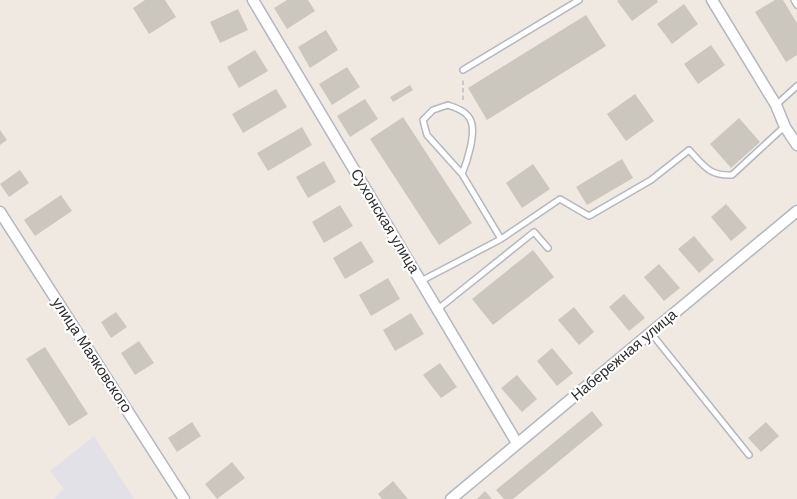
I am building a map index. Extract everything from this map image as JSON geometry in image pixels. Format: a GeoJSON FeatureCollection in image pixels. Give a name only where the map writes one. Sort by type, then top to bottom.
{"type":"FeatureCollection","features":[{"type":"Feature","properties":{"kind":"street","name":"Сухонская улица"},"geometry":{"type":"LineString","coordinates":[[253,0],[517,443]]}},
{"type":"Feature","properties":{"kind":"street"},"geometry":{"type":"LineString","coordinates":[[712,0],[776,105],[784,127],[797,145]]}},
{"type":"Feature","properties":{"kind":"street","name":"Набережная улица"},"geometry":{"type":"LineString","coordinates":[[451,499],[797,211]]}},
{"type":"Feature","properties":{"kind":"street","name":"улица Маяковского"},"geometry":{"type":"LineString","coordinates":[[0,212],[184,499]]}},
{"type":"Feature","properties":{"kind":"lane"},"geometry":{"type":"LineString","coordinates":[[463,70],[579,0]]}},
{"type":"Feature","properties":{"kind":"lane"},"geometry":{"type":"LineString","coordinates":[[794,0],[797,5]]}},
{"type":"Feature","properties":{"kind":"lane"},"geometry":{"type":"LineString","coordinates":[[776,105],[797,86]]}},
{"type":"Feature","properties":{"kind":"lane"},"geometry":{"type":"LineString","coordinates":[[462,174],[470,154],[471,122],[463,111],[447,105],[433,110],[423,120],[427,135],[462,174],[501,238]]}},
{"type":"Feature","properties":{"kind":"lane"},"geometry":{"type":"LineString","coordinates":[[421,281],[501,238],[560,199],[590,216],[651,180],[689,150],[708,170],[718,176],[732,175],[784,127]]}},
{"type":"Feature","properties":{"kind":"lane"},"geometry":{"type":"LineString","coordinates":[[438,309],[534,232],[548,248]]}},
{"type":"Feature","properties":{"kind":"lane"},"geometry":{"type":"LineString","coordinates":[[651,333],[749,455]]}},
{"type":"Feature","properties":{"kind":"path"},"geometry":{"type":"LineString","coordinates":[[463,70],[463,111]]}},
{"type":"Feature","properties":{"kind":"shaded area"},"geometry":{"type":"Polygon","coordinates":[[[94,436],[134,499],[53,499],[64,489],[50,471],[94,436]]]}},
{"type":"Feature","properties":{"kind":"building"},"geometry":{"type":"Polygon","coordinates":[[[145,0],[165,0],[176,17],[149,34],[133,8],[145,0]]]}},
{"type":"Feature","properties":{"kind":"building"},"geometry":{"type":"Polygon","coordinates":[[[287,0],[308,0],[315,11],[287,29],[274,8],[287,0]]]}},
{"type":"Feature","properties":{"kind":"building"},"geometry":{"type":"Polygon","coordinates":[[[657,0],[658,2],[632,21],[617,1],[657,0]]]}},
{"type":"Feature","properties":{"kind":"building"},"geometry":{"type":"Polygon","coordinates":[[[775,0],[783,0],[797,23],[797,55],[786,62],[755,12],[775,0]]]}},
{"type":"Feature","properties":{"kind":"building"},"geometry":{"type":"Polygon","coordinates":[[[684,4],[698,24],[672,44],[657,24],[684,4]]]}},
{"type":"Feature","properties":{"kind":"building"},"geometry":{"type":"Polygon","coordinates":[[[238,9],[248,30],[220,43],[210,22],[238,9]]]}},
{"type":"Feature","properties":{"kind":"building"},"geometry":{"type":"Polygon","coordinates":[[[586,15],[606,46],[487,120],[468,88],[586,15]]]}},
{"type":"Feature","properties":{"kind":"building"},"geometry":{"type":"Polygon","coordinates":[[[326,30],[338,50],[310,68],[298,47],[326,30]]]}},
{"type":"Feature","properties":{"kind":"building"},"geometry":{"type":"Polygon","coordinates":[[[711,45],[725,65],[698,84],[684,64],[711,45]]]}},
{"type":"Feature","properties":{"kind":"building"},"geometry":{"type":"Polygon","coordinates":[[[255,50],[268,71],[239,88],[227,67],[255,50]]]}},
{"type":"Feature","properties":{"kind":"building"},"geometry":{"type":"Polygon","coordinates":[[[347,67],[360,87],[332,105],[319,84],[347,67]]]}},
{"type":"Feature","properties":{"kind":"building"},"geometry":{"type":"Polygon","coordinates":[[[410,85],[413,90],[393,102],[390,97],[410,85]]]}},
{"type":"Feature","properties":{"kind":"building"},"geometry":{"type":"Polygon","coordinates":[[[276,89],[287,107],[243,133],[232,114],[276,89]]]}},
{"type":"Feature","properties":{"kind":"building"},"geometry":{"type":"Polygon","coordinates":[[[635,94],[654,121],[626,141],[607,114],[635,94]]]}},
{"type":"Feature","properties":{"kind":"building"},"geometry":{"type":"Polygon","coordinates":[[[365,99],[378,119],[350,137],[337,116],[365,99]]]}},
{"type":"Feature","properties":{"kind":"building"},"geometry":{"type":"Polygon","coordinates":[[[403,117],[472,223],[439,245],[370,139],[403,117]]]}},
{"type":"Feature","properties":{"kind":"building"},"geometry":{"type":"Polygon","coordinates":[[[739,118],[760,142],[731,168],[710,144],[739,118]]]}},
{"type":"Feature","properties":{"kind":"building"},"geometry":{"type":"Polygon","coordinates":[[[302,127],[312,145],[268,171],[257,153],[302,127]]]}},
{"type":"Feature","properties":{"kind":"building"},"geometry":{"type":"Polygon","coordinates":[[[0,130],[7,140],[0,145],[0,130]]]}},
{"type":"Feature","properties":{"kind":"building"},"geometry":{"type":"Polygon","coordinates":[[[622,159],[633,178],[587,205],[576,187],[622,159]]]}},
{"type":"Feature","properties":{"kind":"building"},"geometry":{"type":"Polygon","coordinates":[[[324,161],[336,182],[308,198],[296,177],[324,161]]]}},
{"type":"Feature","properties":{"kind":"building"},"geometry":{"type":"Polygon","coordinates":[[[533,164],[550,189],[522,208],[506,183],[533,164]]]}},
{"type":"Feature","properties":{"kind":"building"},"geometry":{"type":"Polygon","coordinates":[[[20,170],[29,183],[9,197],[0,184],[20,170]]]}},
{"type":"Feature","properties":{"kind":"building"},"geometry":{"type":"Polygon","coordinates":[[[61,195],[72,211],[35,236],[24,220],[61,195]]]}},
{"type":"Feature","properties":{"kind":"building"},"geometry":{"type":"Polygon","coordinates":[[[726,204],[747,228],[731,241],[711,217],[726,204]]]}},
{"type":"Feature","properties":{"kind":"building"},"geometry":{"type":"Polygon","coordinates":[[[340,205],[353,226],[324,243],[312,222],[340,205]]]}},
{"type":"Feature","properties":{"kind":"building"},"geometry":{"type":"Polygon","coordinates":[[[694,236],[714,260],[699,273],[678,249],[694,236]]]}},
{"type":"Feature","properties":{"kind":"building"},"geometry":{"type":"Polygon","coordinates":[[[361,241],[374,262],[345,279],[333,258],[361,241]]]}},
{"type":"Feature","properties":{"kind":"building"},"geometry":{"type":"Polygon","coordinates":[[[533,250],[554,277],[493,325],[472,299],[533,250]]]}},
{"type":"Feature","properties":{"kind":"building"},"geometry":{"type":"Polygon","coordinates":[[[659,264],[680,288],[664,301],[644,277],[659,264]]]}},
{"type":"Feature","properties":{"kind":"building"},"geometry":{"type":"Polygon","coordinates":[[[388,278],[400,299],[371,316],[359,295],[388,278]]]}},
{"type":"Feature","properties":{"kind":"building"},"geometry":{"type":"Polygon","coordinates":[[[624,294],[645,318],[629,331],[609,307],[624,294]]]}},
{"type":"Feature","properties":{"kind":"building"},"geometry":{"type":"Polygon","coordinates":[[[574,307],[594,332],[579,345],[558,320],[574,307]]]}},
{"type":"Feature","properties":{"kind":"building"},"geometry":{"type":"Polygon","coordinates":[[[116,312],[127,327],[111,338],[101,322],[116,312]]]}},
{"type":"Feature","properties":{"kind":"building"},"geometry":{"type":"Polygon","coordinates":[[[411,313],[424,334],[395,351],[383,330],[411,313]]]}},
{"type":"Feature","properties":{"kind":"building"},"geometry":{"type":"Polygon","coordinates":[[[139,341],[154,363],[135,375],[121,353],[139,341]]]}},
{"type":"Feature","properties":{"kind":"building"},"geometry":{"type":"Polygon","coordinates":[[[45,347],[88,414],[69,426],[26,359],[45,347]]]}},
{"type":"Feature","properties":{"kind":"building"},"geometry":{"type":"Polygon","coordinates":[[[552,348],[573,373],[557,386],[537,361],[552,348]]]}},
{"type":"Feature","properties":{"kind":"building"},"geometry":{"type":"Polygon","coordinates":[[[440,363],[457,387],[441,398],[423,375],[440,363]]]}},
{"type":"Feature","properties":{"kind":"building"},"geometry":{"type":"Polygon","coordinates":[[[517,375],[537,399],[522,412],[501,388],[517,375]]]}},
{"type":"Feature","properties":{"kind":"building"},"geometry":{"type":"Polygon","coordinates":[[[592,411],[603,425],[513,499],[504,499],[496,490],[592,411]]]}},
{"type":"Feature","properties":{"kind":"building"},"geometry":{"type":"Polygon","coordinates":[[[192,422],[201,436],[177,452],[168,438],[192,422]]]}},
{"type":"Feature","properties":{"kind":"building"},"geometry":{"type":"Polygon","coordinates":[[[766,422],[779,436],[761,452],[748,438],[766,422]]]}},
{"type":"Feature","properties":{"kind":"building"},"geometry":{"type":"Polygon","coordinates":[[[232,462],[245,478],[217,499],[205,484],[232,462]]]}},
{"type":"Feature","properties":{"kind":"building"},"geometry":{"type":"Polygon","coordinates":[[[393,481],[408,499],[382,499],[378,494],[393,481]]]}},
{"type":"Feature","properties":{"kind":"building"},"geometry":{"type":"Polygon","coordinates":[[[485,491],[492,499],[477,499],[485,491]]]}}]}
